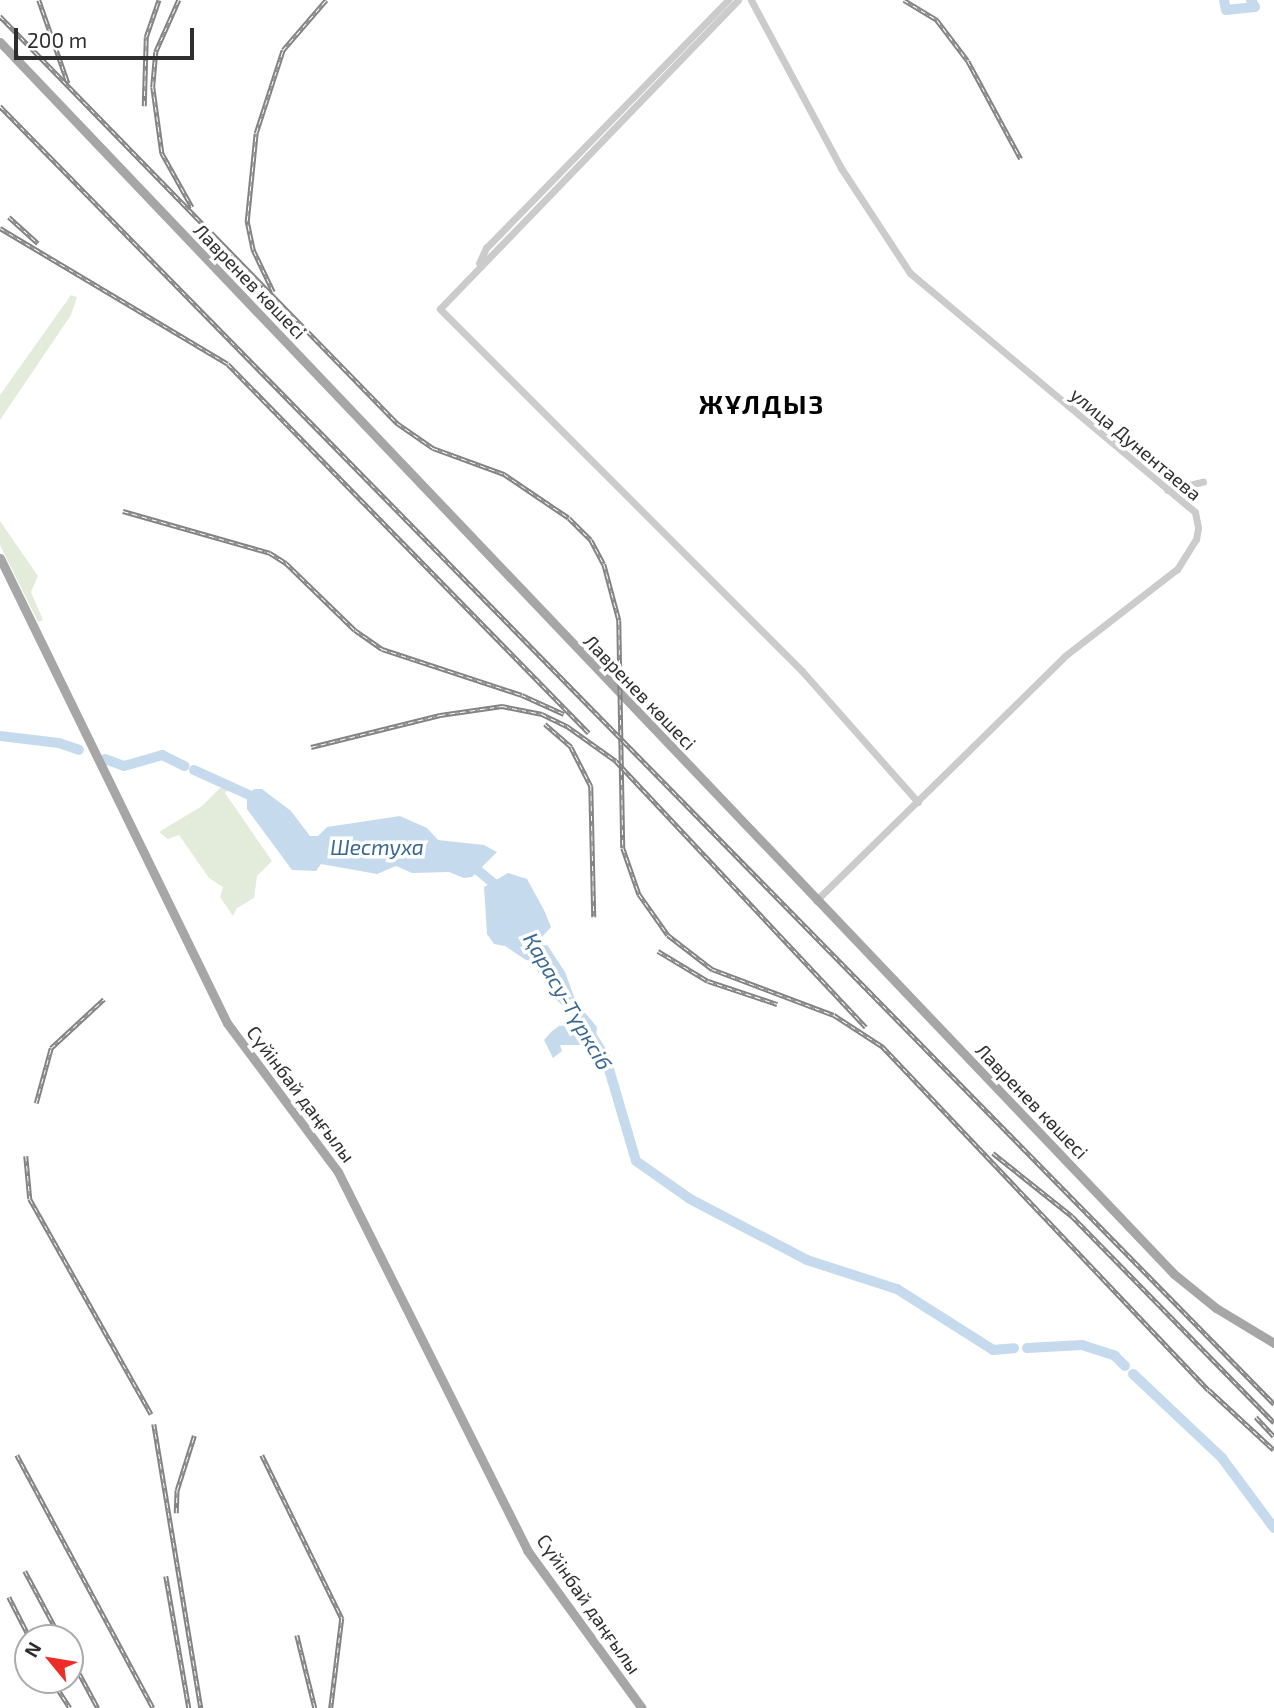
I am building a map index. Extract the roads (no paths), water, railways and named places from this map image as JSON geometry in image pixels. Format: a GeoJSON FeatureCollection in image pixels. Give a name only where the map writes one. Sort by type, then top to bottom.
{"type":"FeatureCollection","features":[{"type":"Feature","properties":{"kind":"main road","name":"Лавренев көшесі"},"geometry":{"type":"LineString","coordinates":[[0,42],[1174,1274],[1226,1315],[1274,1343]]}},
{"type":"Feature","properties":{"kind":"main road","name":"Сүйінбай даңғылы"},"geometry":{"type":"LineString","coordinates":[[0,558],[227,1023],[338,1172],[527,1550],[642,1708]]}},
{"type":"Feature","properties":{"kind":"street"},"geometry":{"type":"LineString","coordinates":[[474,273],[486,248],[728,0]]}},
{"type":"Feature","properties":{"kind":"street"},"geometry":{"type":"LineString","coordinates":[[738,0],[440,309],[802,671],[918,802]]}},
{"type":"Feature","properties":{"kind":"street","name":"улица Дунентаева"},"geometry":{"type":"LineString","coordinates":[[751,0],[841,168],[910,273],[1196,516],[1196,539],[1177,569],[1065,656],[816,901]]}},
{"type":"Feature","properties":{"kind":"street"},"geometry":{"type":"LineString","coordinates":[[1167,490],[1203,482]]}},
{"type":"Feature","properties":{"kind":"water","name":"Шестуха"},"geometry":{"type":"Polygon","coordinates":[[[254,789],[262,789],[291,811],[310,836],[318,836],[327,827],[400,816],[427,828],[438,840],[484,845],[497,852],[472,877],[464,878],[449,872],[412,873],[396,866],[377,874],[321,864],[316,871],[292,870],[247,809],[247,796],[254,789]]]}},
{"type":"Feature","properties":{"kind":"water"},"geometry":{"type":"Polygon","coordinates":[[[508,873],[527,879],[544,910],[551,927],[542,937],[565,972],[576,1002],[597,1027],[595,1045],[560,1045],[562,1051],[553,1058],[544,1040],[551,1032],[559,1026],[571,1025],[582,1032],[585,1028],[550,993],[535,966],[505,946],[494,944],[487,934],[484,887],[508,873]]]}},
{"type":"Feature","properties":{"kind":"waterway"},"geometry":{"type":"LineString","coordinates":[[1224,0],[1226,10],[1255,7],[1251,0]]}},
{"type":"Feature","properties":{"kind":"waterway","name":"Қарасу-Түрксіб"},"geometry":{"type":"LineString","coordinates":[[0,736],[59,743],[79,750]]}},
{"type":"Feature","properties":{"kind":"waterway","name":"Қарасу-Түрксіб"},"geometry":{"type":"LineString","coordinates":[[105,759],[124,766],[162,755],[185,766]]}},
{"type":"Feature","properties":{"kind":"waterway","name":"Қарасу-Түрксіб"},"geometry":{"type":"LineString","coordinates":[[194,770],[260,800]]}},
{"type":"Feature","properties":{"kind":"waterway","name":"Қарасу-Түрксіб"},"geometry":{"type":"LineString","coordinates":[[469,863],[503,891]]}},
{"type":"Feature","properties":{"kind":"waterway","name":"Қарасу-Түрксіб"},"geometry":{"type":"LineString","coordinates":[[590,1033],[606,1059],[636,1161],[690,1199],[807,1260],[897,1289],[993,1350],[1014,1348]]}},
{"type":"Feature","properties":{"kind":"waterway","name":"Қарасу-Түрксіб"},"geometry":{"type":"LineString","coordinates":[[1027,1348],[1082,1345],[1115,1356],[1125,1366]]}},
{"type":"Feature","properties":{"kind":"waterway","name":"Қарасу-Түрксіб"},"geometry":{"type":"LineString","coordinates":[[1133,1374],[1222,1458],[1274,1528]]}},
{"type":"Feature","properties":{"kind":"railway"},"geometry":{"type":"LineString","coordinates":[[39,0],[68,83]]}},
{"type":"Feature","properties":{"kind":"railway"},"geometry":{"type":"LineString","coordinates":[[144,106],[146,37],[159,0]]}},
{"type":"Feature","properties":{"kind":"railway"},"geometry":{"type":"LineString","coordinates":[[179,0],[156,52],[153,87],[162,153],[192,207]]}},
{"type":"Feature","properties":{"kind":"railway"},"geometry":{"type":"LineString","coordinates":[[273,292],[253,250],[247,221],[256,133],[283,50],[326,0]]}},
{"type":"Feature","properties":{"kind":"railway"},"geometry":{"type":"LineString","coordinates":[[904,0],[937,20],[968,61],[1021,159]]}},
{"type":"Feature","properties":{"kind":"railway"},"geometry":{"type":"LineString","coordinates":[[0,16],[397,423],[433,448],[504,474],[569,518],[591,540],[604,564],[619,620],[623,848],[639,894],[668,935],[712,969],[834,1015],[883,1047],[1209,1390],[1274,1450]]}},
{"type":"Feature","properties":{"kind":"railway"},"geometry":{"type":"LineString","coordinates":[[0,106],[1274,1404]]}},
{"type":"Feature","properties":{"kind":"railway"},"geometry":{"type":"LineString","coordinates":[[9,217],[38,243]]}},
{"type":"Feature","properties":{"kind":"railway"},"geometry":{"type":"LineString","coordinates":[[0,228],[228,364],[589,733]]}},
{"type":"Feature","properties":{"kind":"railway"},"geometry":{"type":"LineString","coordinates":[[123,511],[270,553],[286,563],[355,630],[382,649],[522,695],[564,714]]}},
{"type":"Feature","properties":{"kind":"railway"},"geometry":{"type":"LineString","coordinates":[[311,747],[440,715],[502,706],[542,714],[567,726],[616,761],[866,1027]]}},
{"type":"Feature","properties":{"kind":"railway"},"geometry":{"type":"LineString","coordinates":[[545,724],[571,747],[591,786],[594,917]]}},
{"type":"Feature","properties":{"kind":"railway"},"geometry":{"type":"LineString","coordinates":[[658,951],[708,981],[777,1004]]}},
{"type":"Feature","properties":{"kind":"railway"},"geometry":{"type":"LineString","coordinates":[[36,1103],[51,1048],[104,999]]}},
{"type":"Feature","properties":{"kind":"railway"},"geometry":{"type":"LineString","coordinates":[[993,1153],[1072,1216],[1274,1422]]}},
{"type":"Feature","properties":{"kind":"railway"},"geometry":{"type":"LineString","coordinates":[[26,1156],[30,1199],[151,1414]]}},
{"type":"Feature","properties":{"kind":"railway"},"geometry":{"type":"LineString","coordinates":[[1256,1417],[1274,1436]]}},
{"type":"Feature","properties":{"kind":"railway"},"geometry":{"type":"LineString","coordinates":[[154,1424],[201,1708]]}},
{"type":"Feature","properties":{"kind":"railway"},"geometry":{"type":"LineString","coordinates":[[176,1513],[177,1490],[194,1436]]}},
{"type":"Feature","properties":{"kind":"railway"},"geometry":{"type":"LineString","coordinates":[[17,1455],[153,1708]]}},
{"type":"Feature","properties":{"kind":"railway"},"geometry":{"type":"LineString","coordinates":[[262,1455],[342,1618],[331,1708]]}},
{"type":"Feature","properties":{"kind":"railway"},"geometry":{"type":"LineString","coordinates":[[25,1571],[53,1624]]}},
{"type":"Feature","properties":{"kind":"railway"},"geometry":{"type":"LineString","coordinates":[[166,1576],[189,1708]]}},
{"type":"Feature","properties":{"kind":"railway"},"geometry":{"type":"LineString","coordinates":[[9,1597],[23,1624]]}},
{"type":"Feature","properties":{"kind":"railway"},"geometry":{"type":"LineString","coordinates":[[297,1635],[315,1708]]}},
{"type":"Feature","properties":{"kind":"railway"},"geometry":{"type":"LineString","coordinates":[[84,1682],[98,1708]]}},
{"type":"Feature","properties":{"kind":"railway"},"geometry":{"type":"LineString","coordinates":[[61,1694],[70,1708]]}},
{"type":"Feature","properties":{"kind":"district","name":"ЖҰЛДЫЗ"},"geometry":{"type":"Point","coordinates":[762,404]}}]}
